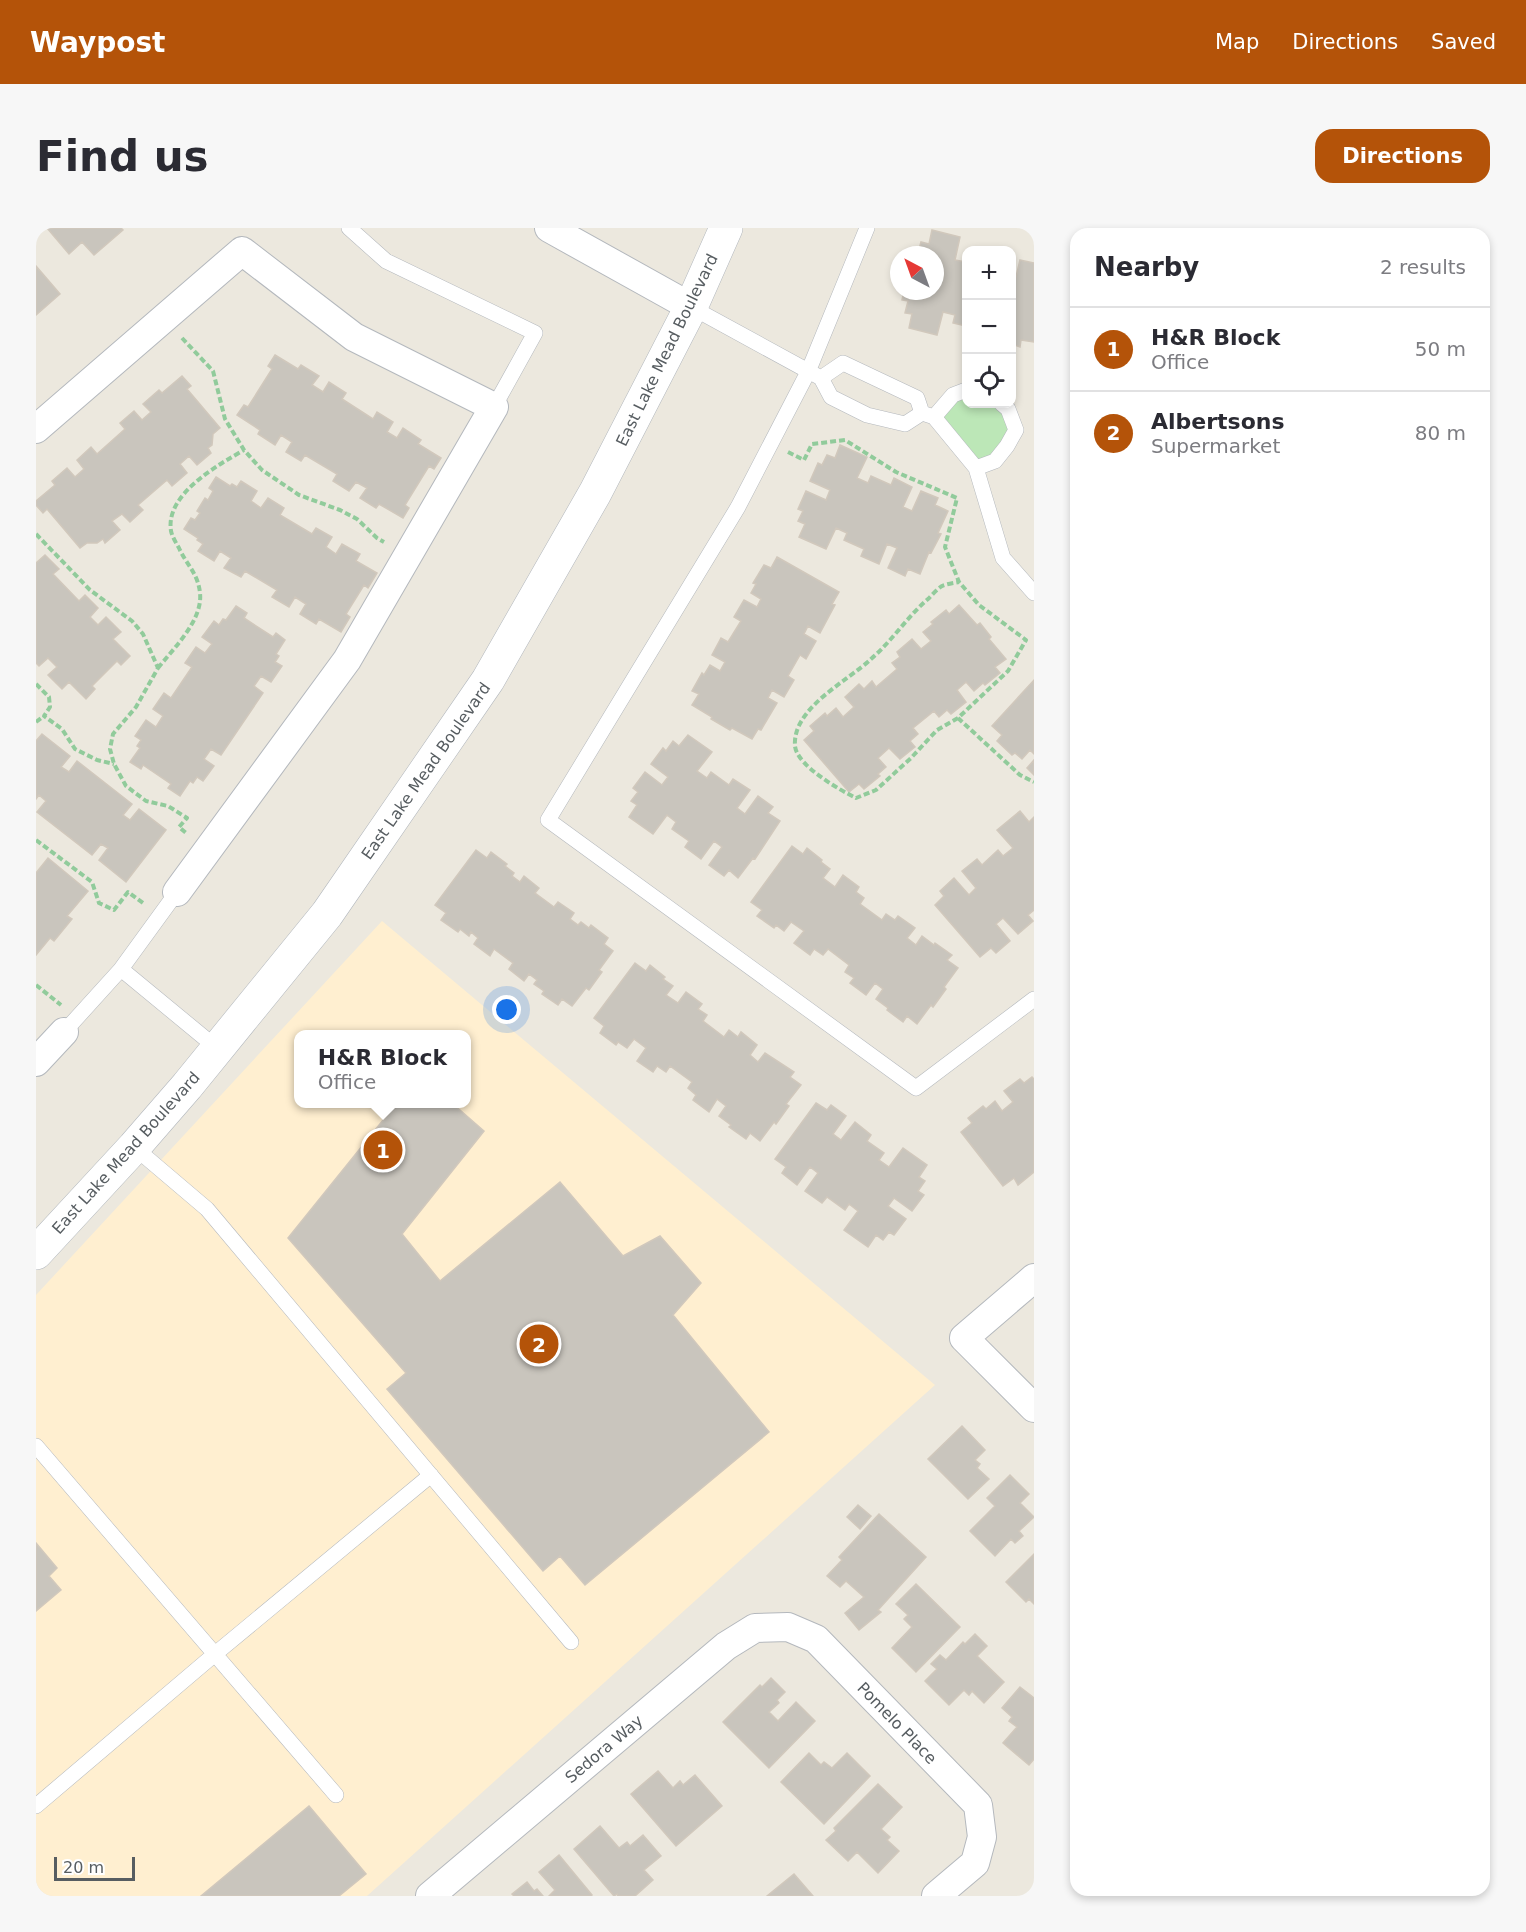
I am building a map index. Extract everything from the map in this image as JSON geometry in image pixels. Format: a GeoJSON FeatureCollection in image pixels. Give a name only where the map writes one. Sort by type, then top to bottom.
{"type":"FeatureCollection","features":[{"type":"Feature","properties":{"kind":"main road","name":"East Lake Mead Boulevard"},"geometry":{"type":"LineString","coordinates":[[36,1253],[134,1147],[218,1049],[327,914],[488,680],[595,493],[691,307],[726,228]]}},
{"type":"Feature","properties":{"kind":"street"},"geometry":{"type":"LineString","coordinates":[[549,228],[691,307]]}},
{"type":"Feature","properties":{"kind":"street"},"geometry":{"type":"LineString","coordinates":[[36,429],[242,250],[354,337],[495,407],[347,660],[177,892]]}},
{"type":"Feature","properties":{"kind":"street"},"geometry":{"type":"LineString","coordinates":[[36,1062],[70,1025]]}},
{"type":"Feature","properties":{"kind":"street"},"geometry":{"type":"LineString","coordinates":[[1034,1278],[964,1338],[1034,1408]]}},
{"type":"Feature","properties":{"kind":"street","name":"Pomelo Place"},"geometry":{"type":"LineString","coordinates":[[788,1627],[816,1639],[978,1805],[982,1837],[975,1863],[936,1896]]}},
{"type":"Feature","properties":{"kind":"street","name":"Sedora Way"},"geometry":{"type":"LineString","coordinates":[[430,1896],[726,1646],[755,1628],[788,1627]]}},
{"type":"Feature","properties":{"kind":"lane"},"geometry":{"type":"LineString","coordinates":[[349,228],[386,261],[535,333],[495,407]]}},
{"type":"Feature","properties":{"kind":"lane"},"geometry":{"type":"LineString","coordinates":[[867,228],[815,375],[771,444],[738,507],[548,820],[916,1088],[1034,999]]}},
{"type":"Feature","properties":{"kind":"lane"},"geometry":{"type":"LineString","coordinates":[[691,307],[815,375],[831,397],[867,415],[905,424],[928,415],[953,395],[962,392]]}},
{"type":"Feature","properties":{"kind":"lane"},"geometry":{"type":"LineString","coordinates":[[815,375],[843,363],[917,398],[928,415],[976,468],[1003,558],[1034,593]]}},
{"type":"Feature","properties":{"kind":"lane"},"geometry":{"type":"LineString","coordinates":[[976,468],[995,461],[1016,430],[1007,408]]}},
{"type":"Feature","properties":{"kind":"lane"},"geometry":{"type":"LineString","coordinates":[[70,1025],[121,969],[177,892]]}},
{"type":"Feature","properties":{"kind":"lane"},"geometry":{"type":"LineString","coordinates":[[121,969],[218,1049]]}},
{"type":"Feature","properties":{"kind":"lane"},"geometry":{"type":"LineString","coordinates":[[134,1147],[207,1209],[571,1642]]}},
{"type":"Feature","properties":{"kind":"lane"},"geometry":{"type":"LineString","coordinates":[[36,1446],[336,1795]]}},
{"type":"Feature","properties":{"kind":"lane"},"geometry":{"type":"LineString","coordinates":[[36,1806],[431,1475]]}},
{"type":"Feature","properties":{"kind":"path"},"geometry":{"type":"LineString","coordinates":[[164,318],[213,371],[225,419],[244,450],[262,470],[299,495],[340,510],[357,519],[377,538],[408,555]]}},
{"type":"Feature","properties":{"kind":"path"},"geometry":{"type":"LineString","coordinates":[[771,444],[804,460],[812,444],[845,440],[896,472],[957,498],[945,547],[959,582],[979,605],[1026,640],[1008,671],[958,718],[937,730],[876,790],[856,798],[836,788],[800,758],[795,747],[796,734],[805,716],[817,700],[871,659],[916,610],[942,586],[959,582]]}},
{"type":"Feature","properties":{"kind":"path"},"geometry":{"type":"LineString","coordinates":[[208,849],[179,827],[187,818],[168,806],[146,801],[126,786],[114,764],[110,749],[113,734],[136,707],[158,668],[186,634],[198,611],[200,594],[193,569],[180,552],[171,531],[173,510],[193,483],[214,467],[244,450]]}},
{"type":"Feature","properties":{"kind":"path"},"geometry":{"type":"LineString","coordinates":[[36,534],[90,590],[132,621],[143,634],[158,668]]}},
{"type":"Feature","properties":{"kind":"path"},"geometry":{"type":"LineString","coordinates":[[36,684],[50,697],[50,707],[44,717],[36,722]]}},
{"type":"Feature","properties":{"kind":"path"},"geometry":{"type":"LineString","coordinates":[[44,717],[62,729],[75,749],[97,760],[114,764]]}},
{"type":"Feature","properties":{"kind":"path"},"geometry":{"type":"LineString","coordinates":[[958,718],[1020,775],[1034,782]]}},
{"type":"Feature","properties":{"kind":"path"},"geometry":{"type":"LineString","coordinates":[[36,840],[92,882],[99,903],[114,910],[128,892],[160,917]]}},
{"type":"Feature","properties":{"kind":"path"},"geometry":{"type":"LineString","coordinates":[[36,985],[70,1025]]}},
{"type":"Feature","properties":{"kind":"shaded area"},"geometry":{"type":"Polygon","coordinates":[[[382,921],[935,1385],[367,1896],[36,1896],[36,1295],[382,921]]]}},
{"type":"Feature","properties":{"kind":"green space"},"geometry":{"type":"Polygon","coordinates":[[[962,393],[962,408],[1004,408],[1016,430],[1007,446],[976,468],[934,417],[962,393]]]}},
{"type":"Feature","properties":{"kind":"building"},"geometry":{"type":"Polygon","coordinates":[[[47,228],[121,228],[123,230],[94,255],[82,242],[69,254],[47,228]]]}},
{"type":"Feature","properties":{"kind":"building"},"geometry":{"type":"Polygon","coordinates":[[[932,230],[960,237],[955,260],[962,261],[962,325],[953,323],[955,315],[943,312],[937,335],[909,328],[912,314],[905,313],[908,301],[902,300],[944,300],[944,246],[920,246],[921,242],[929,244],[932,230]]]}},
{"type":"Feature","properties":{"kind":"building"},"geometry":{"type":"Polygon","coordinates":[[[1020,260],[1034,263],[1034,342],[1021,340],[1020,347],[1016,346],[1016,277],[1020,260]]]}},
{"type":"Feature","properties":{"kind":"building"},"geometry":{"type":"Polygon","coordinates":[[[36,266],[60,294],[36,315],[36,266]]]}},
{"type":"Feature","properties":{"kind":"building"},"geometry":{"type":"Polygon","coordinates":[[[275,355],[298,369],[301,365],[319,376],[312,385],[323,392],[329,382],[346,393],[342,399],[373,419],[377,412],[393,422],[387,432],[397,438],[403,428],[421,440],[418,444],[441,458],[434,469],[429,466],[405,505],[409,508],[403,518],[379,504],[376,508],[360,498],[367,488],[356,482],[349,491],[333,481],[337,474],[305,455],[301,461],[286,452],[292,442],[281,435],[275,445],[258,434],[260,430],[237,415],[244,405],[248,407],[272,369],[268,366],[275,355]]]}},
{"type":"Feature","properties":{"kind":"building"},"geometry":{"type":"Polygon","coordinates":[[[182,376],[191,386],[187,389],[220,428],[213,434],[212,445],[208,448],[211,453],[197,465],[189,456],[180,464],[187,473],[172,486],[167,480],[138,505],[143,510],[130,522],[122,514],[112,521],[120,530],[105,543],[103,539],[97,543],[87,543],[80,548],[47,509],[43,513],[36,505],[36,501],[55,485],[52,481],[67,468],[75,477],[84,469],[77,460],[91,447],[97,454],[125,429],[120,423],[134,411],[142,420],[151,412],[143,404],[159,390],[162,393],[182,376]]]}},
{"type":"Feature","properties":{"kind":"building"},"geometry":{"type":"Polygon","coordinates":[[[840,445],[867,457],[857,478],[868,483],[871,476],[891,485],[894,478],[912,487],[903,507],[912,511],[921,491],[938,498],[935,505],[948,511],[938,533],[941,534],[931,553],[929,552],[920,574],[908,569],[905,576],[888,568],[897,548],[887,544],[879,564],[861,556],[864,549],[844,540],[847,533],[836,528],[826,549],[799,537],[805,524],[798,521],[803,511],[798,509],[806,491],[826,500],[830,490],[810,481],[818,463],[822,465],[827,455],[835,458],[840,445]]]}},
{"type":"Feature","properties":{"kind":"building"},"geometry":{"type":"Polygon","coordinates":[[[216,477],[230,486],[232,484],[237,487],[241,481],[257,491],[251,501],[261,508],[268,498],[284,508],[280,515],[312,534],[316,528],[332,537],[326,547],[336,554],[342,544],[360,554],[356,561],[377,573],[368,588],[364,585],[346,614],[350,617],[341,632],[319,619],[316,624],[300,614],[306,604],[295,597],[289,607],[272,597],[277,590],[245,571],[241,577],[224,568],[231,558],[220,551],[214,561],[198,551],[203,544],[184,529],[191,518],[195,520],[200,513],[197,511],[205,498],[208,500],[213,491],[209,488],[216,477]]]}},
{"type":"Feature","properties":{"kind":"building"},"geometry":{"type":"Polygon","coordinates":[[[45,555],[59,569],[53,574],[79,601],[85,595],[98,608],[90,617],[98,625],[106,617],[121,632],[113,639],[130,656],[121,665],[117,661],[92,686],[95,689],[86,699],[69,682],[62,689],[48,675],[57,667],[48,658],[39,666],[36,663],[36,563],[45,555]]]}},
{"type":"Feature","properties":{"kind":"building"},"geometry":{"type":"Polygon","coordinates":[[[777,557],[839,592],[832,604],[835,605],[820,633],[808,626],[804,634],[816,641],[806,659],[800,655],[788,676],[794,680],[784,697],[772,690],[768,698],[777,703],[761,730],[758,729],[752,739],[732,728],[730,730],[692,705],[699,694],[692,691],[702,673],[704,675],[710,665],[720,671],[725,662],[712,655],[721,638],[728,642],[741,621],[734,617],[744,600],[757,607],[761,599],[751,593],[756,584],[753,583],[764,565],[771,568],[777,557]]]}},
{"type":"Feature","properties":{"kind":"building"},"geometry":{"type":"Polygon","coordinates":[[[959,605],[977,625],[980,623],[991,637],[989,639],[1006,659],[995,667],[1000,673],[974,691],[966,682],[957,690],[966,702],[951,714],[947,710],[939,717],[934,711],[913,728],[918,734],[910,741],[915,747],[900,759],[889,748],[878,758],[886,767],[878,774],[880,776],[864,789],[859,784],[849,792],[804,740],[814,731],[810,726],[825,713],[827,716],[836,708],[843,717],[854,707],[845,697],[859,684],[864,689],[872,681],[876,687],[897,669],[892,663],[900,657],[897,652],[912,639],[921,649],[931,641],[923,632],[933,624],[931,622],[946,610],[949,614],[959,605]]]}},
{"type":"Feature","properties":{"kind":"building"},"geometry":{"type":"Polygon","coordinates":[[[236,606],[247,613],[244,618],[273,637],[276,633],[285,640],[276,654],[279,656],[275,662],[282,666],[271,682],[261,676],[254,686],[263,693],[221,755],[211,749],[204,759],[214,766],[203,781],[197,777],[193,783],[190,781],[180,796],[168,788],[171,784],[143,765],[141,769],[130,762],[140,748],[137,746],[141,740],[135,736],[146,720],[156,727],[163,716],[153,709],[164,693],[171,698],[192,667],[185,663],[196,647],[205,653],[212,644],[202,637],[214,621],[219,625],[223,619],[226,620],[236,606]]]}},
{"type":"Feature","properties":{"kind":"building"},"geometry":{"type":"Polygon","coordinates":[[[1034,680],[1034,754],[1030,750],[1022,759],[1015,753],[1012,755],[997,741],[1002,735],[992,726],[1034,680]]]}},
{"type":"Feature","properties":{"kind":"building"},"geometry":{"type":"Polygon","coordinates":[[[42,734],[70,756],[61,767],[69,772],[77,761],[132,804],[123,815],[130,820],[139,809],[166,830],[126,882],[99,860],[108,848],[101,844],[92,855],[37,812],[46,801],[39,795],[36,799],[36,741],[42,734]]]}},
{"type":"Feature","properties":{"kind":"building"},"geometry":{"type":"Polygon","coordinates":[[[688,735],[712,752],[697,771],[707,778],[711,772],[729,785],[733,779],[750,790],[737,808],[745,814],[758,796],[773,807],[768,813],[780,821],[755,859],[753,858],[738,878],[729,870],[724,876],[709,865],[722,847],[714,841],[701,859],[685,847],[689,841],[672,829],[676,822],[667,815],[653,834],[629,817],[637,805],[631,801],[638,792],[633,788],[645,772],[662,785],[668,777],[651,764],[663,748],[666,751],[673,741],[679,746],[688,735]]]}},
{"type":"Feature","properties":{"kind":"building"},"geometry":{"type":"Polygon","coordinates":[[[1034,760],[1034,775],[1027,768],[1034,760]]]}},
{"type":"Feature","properties":{"kind":"building"},"geometry":{"type":"Polygon","coordinates":[[[1020,811],[1029,822],[1034,817],[1034,910],[1028,915],[1033,921],[1018,934],[1003,918],[996,924],[1010,941],[996,953],[991,948],[980,957],[935,905],[944,896],[940,891],[954,878],[969,895],[976,888],[962,871],[977,859],[982,865],[998,850],[1003,856],[1013,848],[997,830],[1020,811]]]}},
{"type":"Feature","properties":{"kind":"building"},"geometry":{"type":"Polygon","coordinates":[[[792,846],[803,854],[807,848],[822,860],[821,862],[830,869],[823,878],[835,887],[843,875],[859,887],[856,892],[864,898],[860,904],[882,920],[886,914],[895,920],[898,916],[915,928],[907,938],[916,945],[922,936],[952,955],[947,960],[958,968],[933,1007],[931,1005],[917,1024],[907,1016],[903,1022],[887,1010],[888,1008],[876,999],[883,989],[875,983],[866,995],[850,983],[854,978],[845,972],[849,965],[828,949],[823,955],[814,949],[810,955],[794,943],[804,931],[791,922],[784,931],[776,925],[774,928],[757,916],[762,910],[751,902],[792,846]]]}},
{"type":"Feature","properties":{"kind":"building"},"geometry":{"type":"Polygon","coordinates":[[[476,850],[487,858],[491,852],[507,864],[505,866],[514,873],[512,876],[520,882],[524,876],[539,888],[535,893],[554,907],[558,902],[574,913],[570,919],[578,925],[581,922],[589,928],[591,925],[608,938],[604,944],[613,951],[599,970],[602,972],[589,990],[586,988],[572,1006],[562,999],[558,1005],[542,994],[544,991],[534,984],[537,980],[529,974],[524,981],[509,969],[513,963],[494,949],[490,956],[474,944],[478,938],[471,932],[469,936],[460,929],[458,932],[441,920],[446,913],[435,905],[476,850]]]}},
{"type":"Feature","properties":{"kind":"building"},"geometry":{"type":"Polygon","coordinates":[[[48,858],[88,891],[67,916],[72,919],[54,941],[50,938],[36,955],[36,873],[48,858]]]}},
{"type":"Feature","properties":{"kind":"building"},"geometry":{"type":"Polygon","coordinates":[[[635,963],[646,971],[650,965],[665,977],[663,979],[673,986],[666,995],[678,1003],[686,992],[702,1004],[698,1009],[707,1015],[703,1021],[724,1037],[729,1030],[738,1037],[741,1032],[757,1045],[750,1055],[758,1062],[765,1053],[794,1072],[790,1077],[801,1085],[786,1104],[789,1106],[776,1124],[774,1122],[760,1141],[750,1133],[746,1139],[729,1127],[731,1125],[719,1116],[726,1106],[717,1099],[709,1112],[693,1100],[696,1095],[688,1088],[692,1082],[670,1066],[666,1072],[657,1066],[653,1072],[637,1061],[646,1048],[634,1039],[627,1048],[618,1042],[616,1045],[600,1033],[604,1026],[594,1018],[635,963]]]}},
{"type":"Feature","properties":{"kind":"building"},"geometry":{"type":"Polygon","coordinates":[[[1032,1077],[1034,1079],[1034,1172],[1018,1185],[1014,1178],[1003,1186],[961,1132],[972,1123],[968,1118],[983,1106],[986,1109],[995,1101],[1002,1111],[1013,1102],[1004,1091],[1020,1079],[1024,1083],[1032,1077]]]}},
{"type":"Feature","properties":{"kind":"building"},"geometry":{"type":"Polygon","coordinates":[[[816,1103],[827,1110],[831,1105],[846,1116],[833,1134],[841,1140],[855,1122],[871,1135],[867,1141],[884,1153],[879,1160],[889,1167],[903,1148],[927,1165],[919,1177],[925,1181],[918,1191],[924,1195],[912,1211],[894,1198],[888,1206],[906,1219],[894,1235],[889,1232],[883,1240],[876,1235],[868,1247],[844,1230],[858,1211],[849,1204],[845,1210],[827,1197],[822,1203],[805,1191],[818,1173],[810,1167],[797,1185],[782,1173],[786,1167],[775,1159],[816,1103]]]}},
{"type":"Feature","properties":{"kind":"building"},"geometry":{"type":"Polygon","coordinates":[[[393,1108],[458,1108],[484,1131],[402,1234],[440,1281],[560,1182],[623,1256],[660,1236],[701,1283],[673,1315],[769,1432],[585,1585],[560,1556],[543,1571],[387,1389],[406,1373],[288,1238],[393,1108]]]}},
{"type":"Feature","properties":{"kind":"building"},"geometry":{"type":"Polygon","coordinates":[[[962,1426],[985,1450],[975,1460],[980,1464],[977,1468],[989,1479],[968,1499],[928,1459],[962,1426]]]}},
{"type":"Feature","properties":{"kind":"building"},"geometry":{"type":"Polygon","coordinates":[[[1010,1475],[1029,1494],[1020,1503],[1034,1517],[1019,1531],[1023,1536],[1015,1543],[1011,1539],[995,1556],[970,1531],[995,1506],[987,1498],[1010,1475]]]}},
{"type":"Feature","properties":{"kind":"building"},"geometry":{"type":"Polygon","coordinates":[[[858,1505],[871,1516],[860,1529],[847,1517],[858,1505]]]}},
{"type":"Feature","properties":{"kind":"building"},"geometry":{"type":"Polygon","coordinates":[[[879,1514],[926,1557],[878,1610],[881,1612],[859,1630],[845,1613],[864,1597],[846,1581],[840,1587],[827,1576],[842,1560],[839,1557],[879,1514]]]}},
{"type":"Feature","properties":{"kind":"building"},"geometry":{"type":"Polygon","coordinates":[[[36,1543],[57,1568],[49,1576],[61,1590],[36,1611],[36,1543]]]}},
{"type":"Feature","properties":{"kind":"building"},"geometry":{"type":"Polygon","coordinates":[[[1034,1554],[1034,1604],[1029,1599],[1026,1602],[1006,1582],[1034,1554]]]}},
{"type":"Feature","properties":{"kind":"building"},"geometry":{"type":"Polygon","coordinates":[[[916,1584],[960,1627],[916,1672],[892,1648],[912,1627],[904,1619],[908,1615],[896,1604],[916,1584]]]}},
{"type":"Feature","properties":{"kind":"building"},"geometry":{"type":"Polygon","coordinates":[[[975,1634],[987,1646],[977,1656],[1004,1682],[984,1703],[972,1691],[969,1695],[964,1690],[949,1705],[925,1681],[937,1669],[931,1664],[940,1655],[946,1660],[963,1642],[965,1644],[975,1634]]]}},
{"type":"Feature","properties":{"kind":"building"},"geometry":{"type":"Polygon","coordinates":[[[771,1678],[785,1692],[777,1700],[779,1703],[769,1712],[778,1721],[796,1702],[815,1721],[769,1768],[723,1722],[760,1685],[762,1687],[771,1678]]]}},
{"type":"Feature","properties":{"kind":"building"},"geometry":{"type":"Polygon","coordinates":[[[1020,1687],[1034,1698],[1034,1759],[1029,1765],[1003,1743],[1017,1727],[1009,1721],[1012,1717],[1002,1708],[1020,1687]]]}},
{"type":"Feature","properties":{"kind":"building"},"geometry":{"type":"Polygon","coordinates":[[[809,1753],[821,1765],[824,1762],[832,1768],[847,1753],[870,1776],[824,1824],[781,1782],[809,1753]]]}},
{"type":"Feature","properties":{"kind":"building"},"geometry":{"type":"Polygon","coordinates":[[[658,1771],[673,1788],[680,1781],[683,1785],[695,1775],[722,1806],[676,1846],[631,1794],[658,1771]]]}},
{"type":"Feature","properties":{"kind":"building"},"geometry":{"type":"Polygon","coordinates":[[[878,1784],[902,1807],[881,1829],[890,1837],[887,1840],[899,1851],[878,1873],[857,1852],[848,1861],[826,1840],[836,1831],[834,1828],[878,1784]]]}},
{"type":"Feature","properties":{"kind":"building"},"geometry":{"type":"Polygon","coordinates":[[[309,1806],[366,1874],[339,1896],[201,1896],[309,1806]]]}},
{"type":"Feature","properties":{"kind":"building"},"geometry":{"type":"Polygon","coordinates":[[[600,1826],[619,1848],[627,1842],[630,1846],[643,1835],[661,1856],[644,1870],[653,1880],[635,1896],[618,1896],[617,1894],[614,1896],[574,1849],[600,1826]]]}},
{"type":"Feature","properties":{"kind":"building"},"geometry":{"type":"Polygon","coordinates":[[[559,1855],[591,1896],[549,1896],[555,1890],[539,1872],[559,1855]]]}},
{"type":"Feature","properties":{"kind":"building"},"geometry":{"type":"Polygon","coordinates":[[[794,1874],[813,1896],[767,1896],[794,1874]]]}},
{"type":"Feature","properties":{"kind":"building"},"geometry":{"type":"Polygon","coordinates":[[[527,1882],[534,1891],[537,1889],[543,1896],[514,1896],[512,1894],[527,1882]]]}},
{"type":"Feature","properties":{"kind":"place","name":"H&R Block"},"geometry":{"type":"Point","coordinates":[383,1150]}},
{"type":"Feature","properties":{"kind":"place","name":"Albertsons"},"geometry":{"type":"Point","coordinates":[539,1344]}}]}
